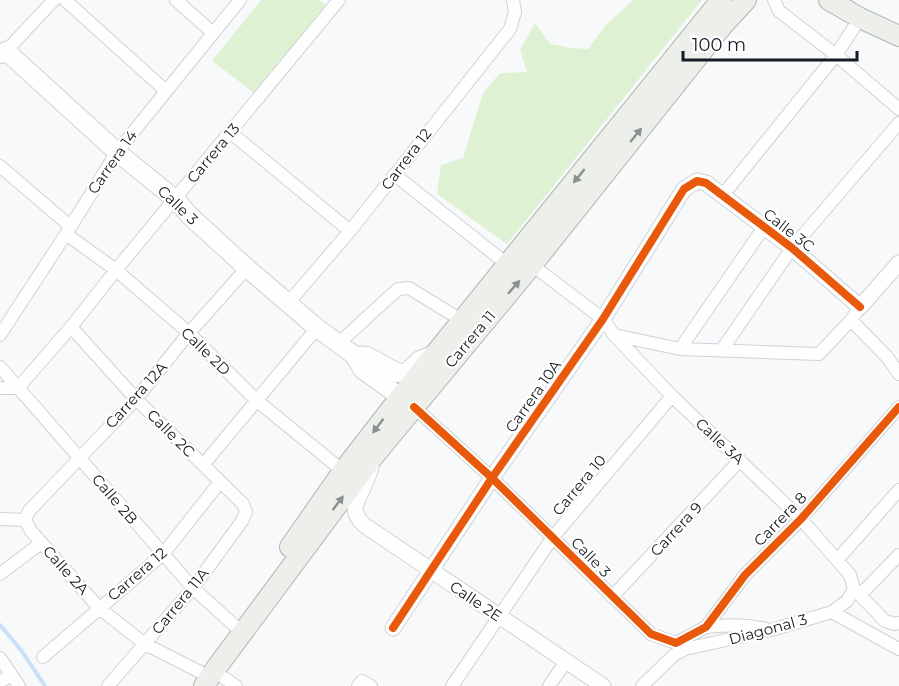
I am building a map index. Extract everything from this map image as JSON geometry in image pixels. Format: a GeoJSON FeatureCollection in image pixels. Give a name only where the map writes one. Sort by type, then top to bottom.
{"type":"FeatureCollection","features":[{"type":"Feature","properties":{"kind":"main road","name":"Carrera 11"},"geometry":{"type":"LineString","coordinates":[[203,679],[368,452],[469,326],[508,265],[721,0]]}},
{"type":"Feature","properties":{"kind":"main road","name":"Carrera 11"},"geometry":{"type":"LineString","coordinates":[[408,401],[434,354],[469,326],[532,265],[746,0]]}},
{"type":"Feature","properties":{"kind":"main road"},"geometry":{"type":"LineString","coordinates":[[829,0],[899,22]]}},
{"type":"Feature","properties":{"kind":"main road"},"geometry":{"type":"LineString","coordinates":[[856,9],[899,36]]}},
{"type":"Feature","properties":{"kind":"main road","name":"Calle 3"},"geometry":{"type":"LineString","coordinates":[[3,52],[117,152],[175,199],[191,217],[247,268],[317,328],[354,355],[363,370],[408,401]]}},
{"type":"Feature","properties":{"kind":"main road","name":"Calle 3"},"geometry":{"type":"LineString","coordinates":[[354,355],[367,356],[398,374],[406,373],[420,360],[434,354]]}},
{"type":"Feature","properties":{"kind":"main road","name":"Carrera 11"},"geometry":{"type":"LineString","coordinates":[[203,679],[235,626],[343,471],[368,452]]}},
{"type":"Feature","properties":{"kind":"street"},"geometry":{"type":"LineString","coordinates":[[3,52],[54,0]]}},
{"type":"Feature","properties":{"kind":"street"},"geometry":{"type":"LineString","coordinates":[[65,0],[166,91]]}},
{"type":"Feature","properties":{"kind":"street"},"geometry":{"type":"LineString","coordinates":[[176,0],[213,33]]}},
{"type":"Feature","properties":{"kind":"street","name":"Carrera 14"},"geometry":{"type":"LineString","coordinates":[[0,335],[117,152],[240,0]]}},
{"type":"Feature","properties":{"kind":"street","name":"Carrera 13"},"geometry":{"type":"LineString","coordinates":[[18,388],[71,327],[339,0]]}},
{"type":"Feature","properties":{"kind":"street"},"geometry":{"type":"LineString","coordinates":[[774,0],[779,11],[836,55],[899,110]]}},
{"type":"Feature","properties":{"kind":"street","name":"Carrera 12"},"geometry":{"type":"LineString","coordinates":[[289,302],[350,231],[510,29],[514,6]]}},
{"type":"Feature","properties":{"kind":"street"},"geometry":{"type":"LineString","coordinates":[[722,196],[836,55],[856,9]]}},
{"type":"Feature","properties":{"kind":"street"},"geometry":{"type":"LineString","coordinates":[[721,351],[792,248],[899,123]]}},
{"type":"Feature","properties":{"kind":"street"},"geometry":{"type":"LineString","coordinates":[[230,132],[350,231]]}},
{"type":"Feature","properties":{"kind":"street","name":"Calle 2D"},"geometry":{"type":"LineString","coordinates":[[0,166],[68,230],[189,333],[256,400],[343,471]]}},
{"type":"Feature","properties":{"kind":"street"},"geometry":{"type":"LineString","coordinates":[[395,175],[508,265]]}},
{"type":"Feature","properties":{"kind":"street","name":"Calle 3C"},"geometry":{"type":"LineString","coordinates":[[697,181],[706,183],[792,248],[855,313],[899,374]]}},
{"type":"Feature","properties":{"kind":"street","name":"Carrera 10A"},"geometry":{"type":"LineString","coordinates":[[393,628],[492,478],[603,319],[684,189],[697,181]]}},
{"type":"Feature","properties":{"kind":"street"},"geometry":{"type":"LineString","coordinates":[[680,349],[764,227]]}},
{"type":"Feature","properties":{"kind":"street"},"geometry":{"type":"LineString","coordinates":[[614,335],[680,349],[819,354],[899,263]]}},
{"type":"Feature","properties":{"kind":"street","name":"Calle 3A"},"geometry":{"type":"LineString","coordinates":[[532,265],[603,319],[614,335],[672,396],[801,519],[838,559],[850,575],[857,592],[885,621],[897,624]]}},
{"type":"Feature","properties":{"kind":"street","name":"Carrera 12A"},"geometry":{"type":"LineString","coordinates":[[25,520],[29,511],[78,457],[136,399],[189,333],[247,268]]}},
{"type":"Feature","properties":{"kind":"street"},"geometry":{"type":"LineString","coordinates":[[339,343],[398,289],[403,288],[409,288],[469,326]]}},
{"type":"Feature","properties":{"kind":"street","name":"Calle 2C"},"geometry":{"type":"LineString","coordinates":[[71,327],[136,399],[243,504],[246,512]]}},
{"type":"Feature","properties":{"kind":"street"},"geometry":{"type":"LineString","coordinates":[[203,465],[317,328]]}},
{"type":"Feature","properties":{"kind":"street","name":"Calle 2B"},"geometry":{"type":"LineString","coordinates":[[0,367],[193,588],[235,626]]}},
{"type":"Feature","properties":{"kind":"street"},"geometry":{"type":"LineString","coordinates":[[0,387],[18,388]]}},
{"type":"Feature","properties":{"kind":"street","name":"Carrera 10"},"geometry":{"type":"LineString","coordinates":[[452,686],[553,537],[672,396]]}},
{"type":"Feature","properties":{"kind":"street","name":"Calle 3"},"geometry":{"type":"LineString","coordinates":[[408,401],[492,478],[651,634],[675,649]]}},
{"type":"Feature","properties":{"kind":"street","name":"Carrera 8"},"geometry":{"type":"LineString","coordinates":[[642,686],[675,649],[706,627],[745,575],[801,519],[899,407]]}},
{"type":"Feature","properties":{"kind":"street","name":"Calle 2E"},"geometry":{"type":"LineString","coordinates":[[368,452],[370,474],[355,508],[357,516],[364,525],[603,686]]}},
{"type":"Feature","properties":{"kind":"street","name":"Carrera 9"},"geometry":{"type":"LineString","coordinates":[[612,597],[740,460]]}},
{"type":"Feature","properties":{"kind":"street","name":"Carrera 12"},"geometry":{"type":"LineString","coordinates":[[43,657],[163,554],[220,482]]}},
{"type":"Feature","properties":{"kind":"street"},"geometry":{"type":"LineString","coordinates":[[838,559],[897,497]]}},
{"type":"Feature","properties":{"kind":"street","name":"Carrera 11A"},"geometry":{"type":"LineString","coordinates":[[108,686],[193,588],[242,521],[246,512]]}},
{"type":"Feature","properties":{"kind":"street"},"geometry":{"type":"LineString","coordinates":[[0,519],[25,520]]}},
{"type":"Feature","properties":{"kind":"street","name":"Calle 2A"},"geometry":{"type":"LineString","coordinates":[[25,520],[41,543],[99,608],[145,644],[203,679]]}},
{"type":"Feature","properties":{"kind":"street"},"geometry":{"type":"LineString","coordinates":[[0,574],[41,543]]}},
{"type":"Feature","properties":{"kind":"street","name":"Diagonal 3"},"geometry":{"type":"LineString","coordinates":[[675,649],[686,649],[771,630],[832,612],[899,555]]}},
{"type":"Feature","properties":{"kind":"street"},"geometry":{"type":"LineString","coordinates":[[832,612],[899,649]]}},
{"type":"Feature","properties":{"kind":"street"},"geometry":{"type":"LineString","coordinates":[[706,627],[731,625],[771,630]]}},
{"type":"Feature","properties":{"kind":"street"},"geometry":{"type":"LineString","coordinates":[[0,658],[19,686]]}},
{"type":"Feature","properties":{"kind":"street"},"geometry":{"type":"LineString","coordinates":[[549,686],[566,661]]}},
{"type":"Feature","properties":{"kind":"street"},"geometry":{"type":"LineString","coordinates":[[0,682],[11,675]]}},
{"type":"Feature","properties":{"kind":"street"},"geometry":{"type":"LineString","coordinates":[[203,679],[236,686]]}},
{"type":"Feature","properties":{"kind":"green space"},"geometry":{"type":"Polygon","coordinates":[[[261,0],[319,0],[329,7],[257,95],[212,61],[261,0]]]}},
{"type":"Feature","properties":{"kind":"green space"},"geometry":{"type":"Polygon","coordinates":[[[633,0],[702,0],[507,244],[437,194],[441,165],[463,158],[483,93],[500,73],[527,72],[520,50],[535,23],[550,44],[588,49],[605,26],[633,0]]]}},
{"type":"Feature","properties":{"kind":"waterway"},"geometry":{"type":"LineString","coordinates":[[0,625],[21,650],[45,686]]}},
{"type":"Feature","properties":{"kind":"cycle path"},"geometry":{"type":"LineString","coordinates":[[393,628],[492,478],[603,319],[684,189],[697,181],[706,183],[792,248],[860,307]]}},
{"type":"Feature","properties":{"kind":"cycle path"},"geometry":{"type":"LineString","coordinates":[[414,407],[492,478],[651,634],[676,643],[706,627],[745,575],[801,519],[899,407]]}}]}
